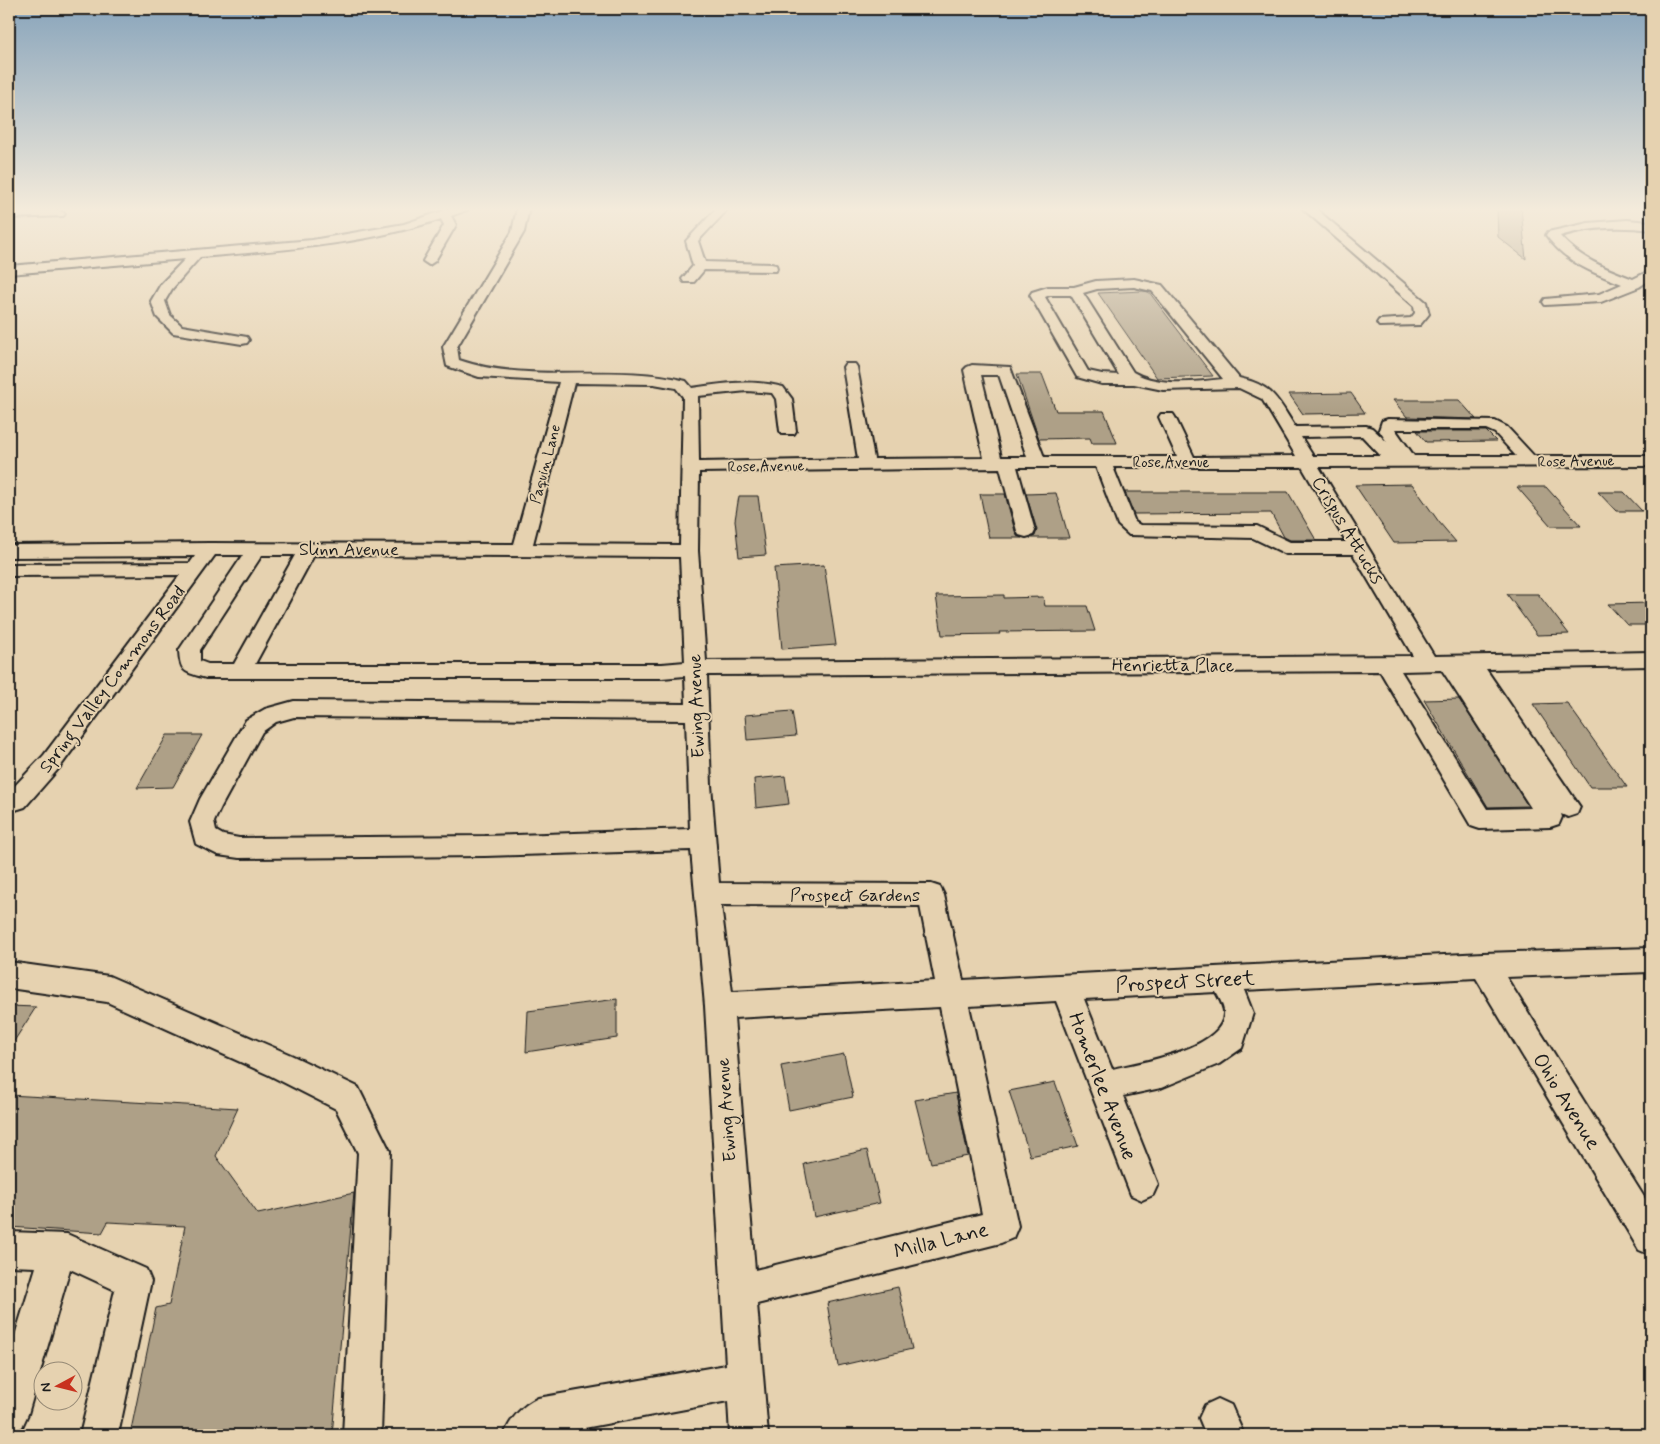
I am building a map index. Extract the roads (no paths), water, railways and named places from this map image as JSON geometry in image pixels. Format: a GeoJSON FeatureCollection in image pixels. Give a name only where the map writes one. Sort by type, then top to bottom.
{"type":"FeatureCollection","features":[{"type":"Feature","properties":{"kind":"street"},"geometry":{"type":"LineString","coordinates":[[177,275],[158,300],[164,317],[178,330],[242,340]]}},
{"type":"Feature","properties":{"kind":"street"},"geometry":{"type":"LineString","coordinates":[[492,275],[450,347],[452,362],[479,372],[568,378],[654,379],[681,384],[690,393],[722,388],[767,388],[778,390],[784,399],[788,432]]}},
{"type":"Feature","properties":{"kind":"street"},"geometry":{"type":"LineString","coordinates":[[689,279],[692,275]]}},
{"type":"Feature","properties":{"kind":"street"},"geometry":{"type":"LineString","coordinates":[[1384,323],[1415,322],[1422,314],[1421,306],[1386,275]]}},
{"type":"Feature","properties":{"kind":"street"},"geometry":{"type":"LineString","coordinates":[[1612,275],[1634,284]]}},
{"type":"Feature","properties":{"kind":"street"},"geometry":{"type":"LineString","coordinates":[[1550,302],[1601,298],[1634,284],[1649,275]]}},
{"type":"Feature","properties":{"kind":"street"},"geometry":{"type":"LineString","coordinates":[[1134,283],[1157,288],[1234,382],[1166,386],[1133,380],[1102,379],[1082,374],[1037,295],[1048,292],[1075,291],[1096,285],[1134,283]]}},
{"type":"Feature","properties":{"kind":"street"},"geometry":{"type":"LineString","coordinates":[[1075,291],[1127,375],[1133,380]]}},
{"type":"Feature","properties":{"kind":"street"},"geometry":{"type":"LineString","coordinates":[[850,367],[867,465]]}},
{"type":"Feature","properties":{"kind":"street"},"geometry":{"type":"LineString","coordinates":[[1026,531],[1001,463],[972,370],[1005,370],[1037,462]]}},
{"type":"Feature","properties":{"kind":"street","name":"Paquin Lane"},"geometry":{"type":"LineString","coordinates":[[522,550],[568,378]]}},
{"type":"Feature","properties":{"kind":"street","name":"Crispus Attucks"},"geometry":{"type":"LineString","coordinates":[[1234,382],[1244,384],[1268,396],[1359,548],[1448,663]]}},
{"type":"Feature","properties":{"kind":"street","name":"Ewing Avenue"},"geometry":{"type":"LineString","coordinates":[[690,393],[692,467],[689,551],[703,839],[719,1006],[749,1435]]}},
{"type":"Feature","properties":{"kind":"street"},"geometry":{"type":"LineString","coordinates":[[1167,417],[1188,462]]}},
{"type":"Feature","properties":{"kind":"street"},"geometry":{"type":"LineString","coordinates":[[1402,462],[1387,430],[1388,424],[1489,424],[1501,430],[1530,462]]}},
{"type":"Feature","properties":{"kind":"street"},"geometry":{"type":"LineString","coordinates":[[1290,432],[1366,431],[1402,462]]}},
{"type":"Feature","properties":{"kind":"street","name":"Rose Avenue"},"geometry":{"type":"LineString","coordinates":[[692,467],[1037,462],[1651,461]]}},
{"type":"Feature","properties":{"kind":"street"},"geometry":{"type":"LineString","coordinates":[[1103,462],[1127,524],[1136,530],[1256,532],[1286,548],[1359,548]]}},
{"type":"Feature","properties":{"kind":"street","name":"Spring Valley Commons Road"},"geometry":{"type":"LineString","coordinates":[[9,802],[16,800],[52,761],[210,549]]}},
{"type":"Feature","properties":{"kind":"street","name":"Henrietta Place"},"geometry":{"type":"LineString","coordinates":[[257,549],[189,650],[190,665],[206,671],[662,671],[696,668],[1386,664],[1651,659]]}},
{"type":"Feature","properties":{"kind":"street"},"geometry":{"type":"LineString","coordinates":[[241,670],[308,549]]}},
{"type":"Feature","properties":{"kind":"street","name":"Slinn Avenue"},"geometry":{"type":"LineString","coordinates":[[9,551],[308,549],[689,551]]}},
{"type":"Feature","properties":{"kind":"street"},"geometry":{"type":"LineString","coordinates":[[9,570],[195,569]]}},
{"type":"Feature","properties":{"kind":"street"},"geometry":{"type":"LineString","coordinates":[[1386,664],[1480,819],[1550,817],[1448,663]]}},
{"type":"Feature","properties":{"kind":"street"},"geometry":{"type":"LineString","coordinates":[[1448,663],[1568,807]]}},
{"type":"Feature","properties":{"kind":"street"},"geometry":{"type":"LineString","coordinates":[[697,712],[294,709],[277,712],[263,718],[254,726],[202,822],[204,837],[218,845],[239,848],[484,846],[703,839]]}},
{"type":"Feature","properties":{"kind":"street","name":"Prospect Gardens"},"geometry":{"type":"LineString","coordinates":[[707,894],[931,895],[952,994]]}},
{"type":"Feature","properties":{"kind":"street","name":"Prospect Street"},"geometry":{"type":"LineString","coordinates":[[719,1006],[1483,965],[1651,960]]}},
{"type":"Feature","properties":{"kind":"street","name":"Ohio Avenue"},"geometry":{"type":"LineString","coordinates":[[1483,965],[1651,1238]]}},
{"type":"Feature","properties":{"kind":"street"},"geometry":{"type":"LineString","coordinates":[[9,976],[109,989],[280,1065],[347,1098],[374,1152],[362,1435]]}},
{"type":"Feature","properties":{"kind":"street"},"geometry":{"type":"LineString","coordinates":[[1103,1086],[1161,1073],[1209,1054],[1232,1038],[1239,1012],[1225,978]]}},
{"type":"Feature","properties":{"kind":"street","name":"Homerlee Avenue"},"geometry":{"type":"LineString","coordinates":[[1065,987],[1142,1184]]}},
{"type":"Feature","properties":{"kind":"street","name":"Milla Lane"},"geometry":{"type":"LineString","coordinates":[[739,1291],[1001,1226],[952,994]]}},
{"type":"Feature","properties":{"kind":"street"},"geometry":{"type":"LineString","coordinates":[[9,1249],[67,1251],[134,1281],[99,1435]]}},
{"type":"Feature","properties":{"kind":"street"},"geometry":{"type":"LineString","coordinates":[[9,1414],[58,1251]]}},
{"type":"Feature","properties":{"kind":"street"},"geometry":{"type":"LineString","coordinates":[[531,1426],[745,1380]]}}]}
